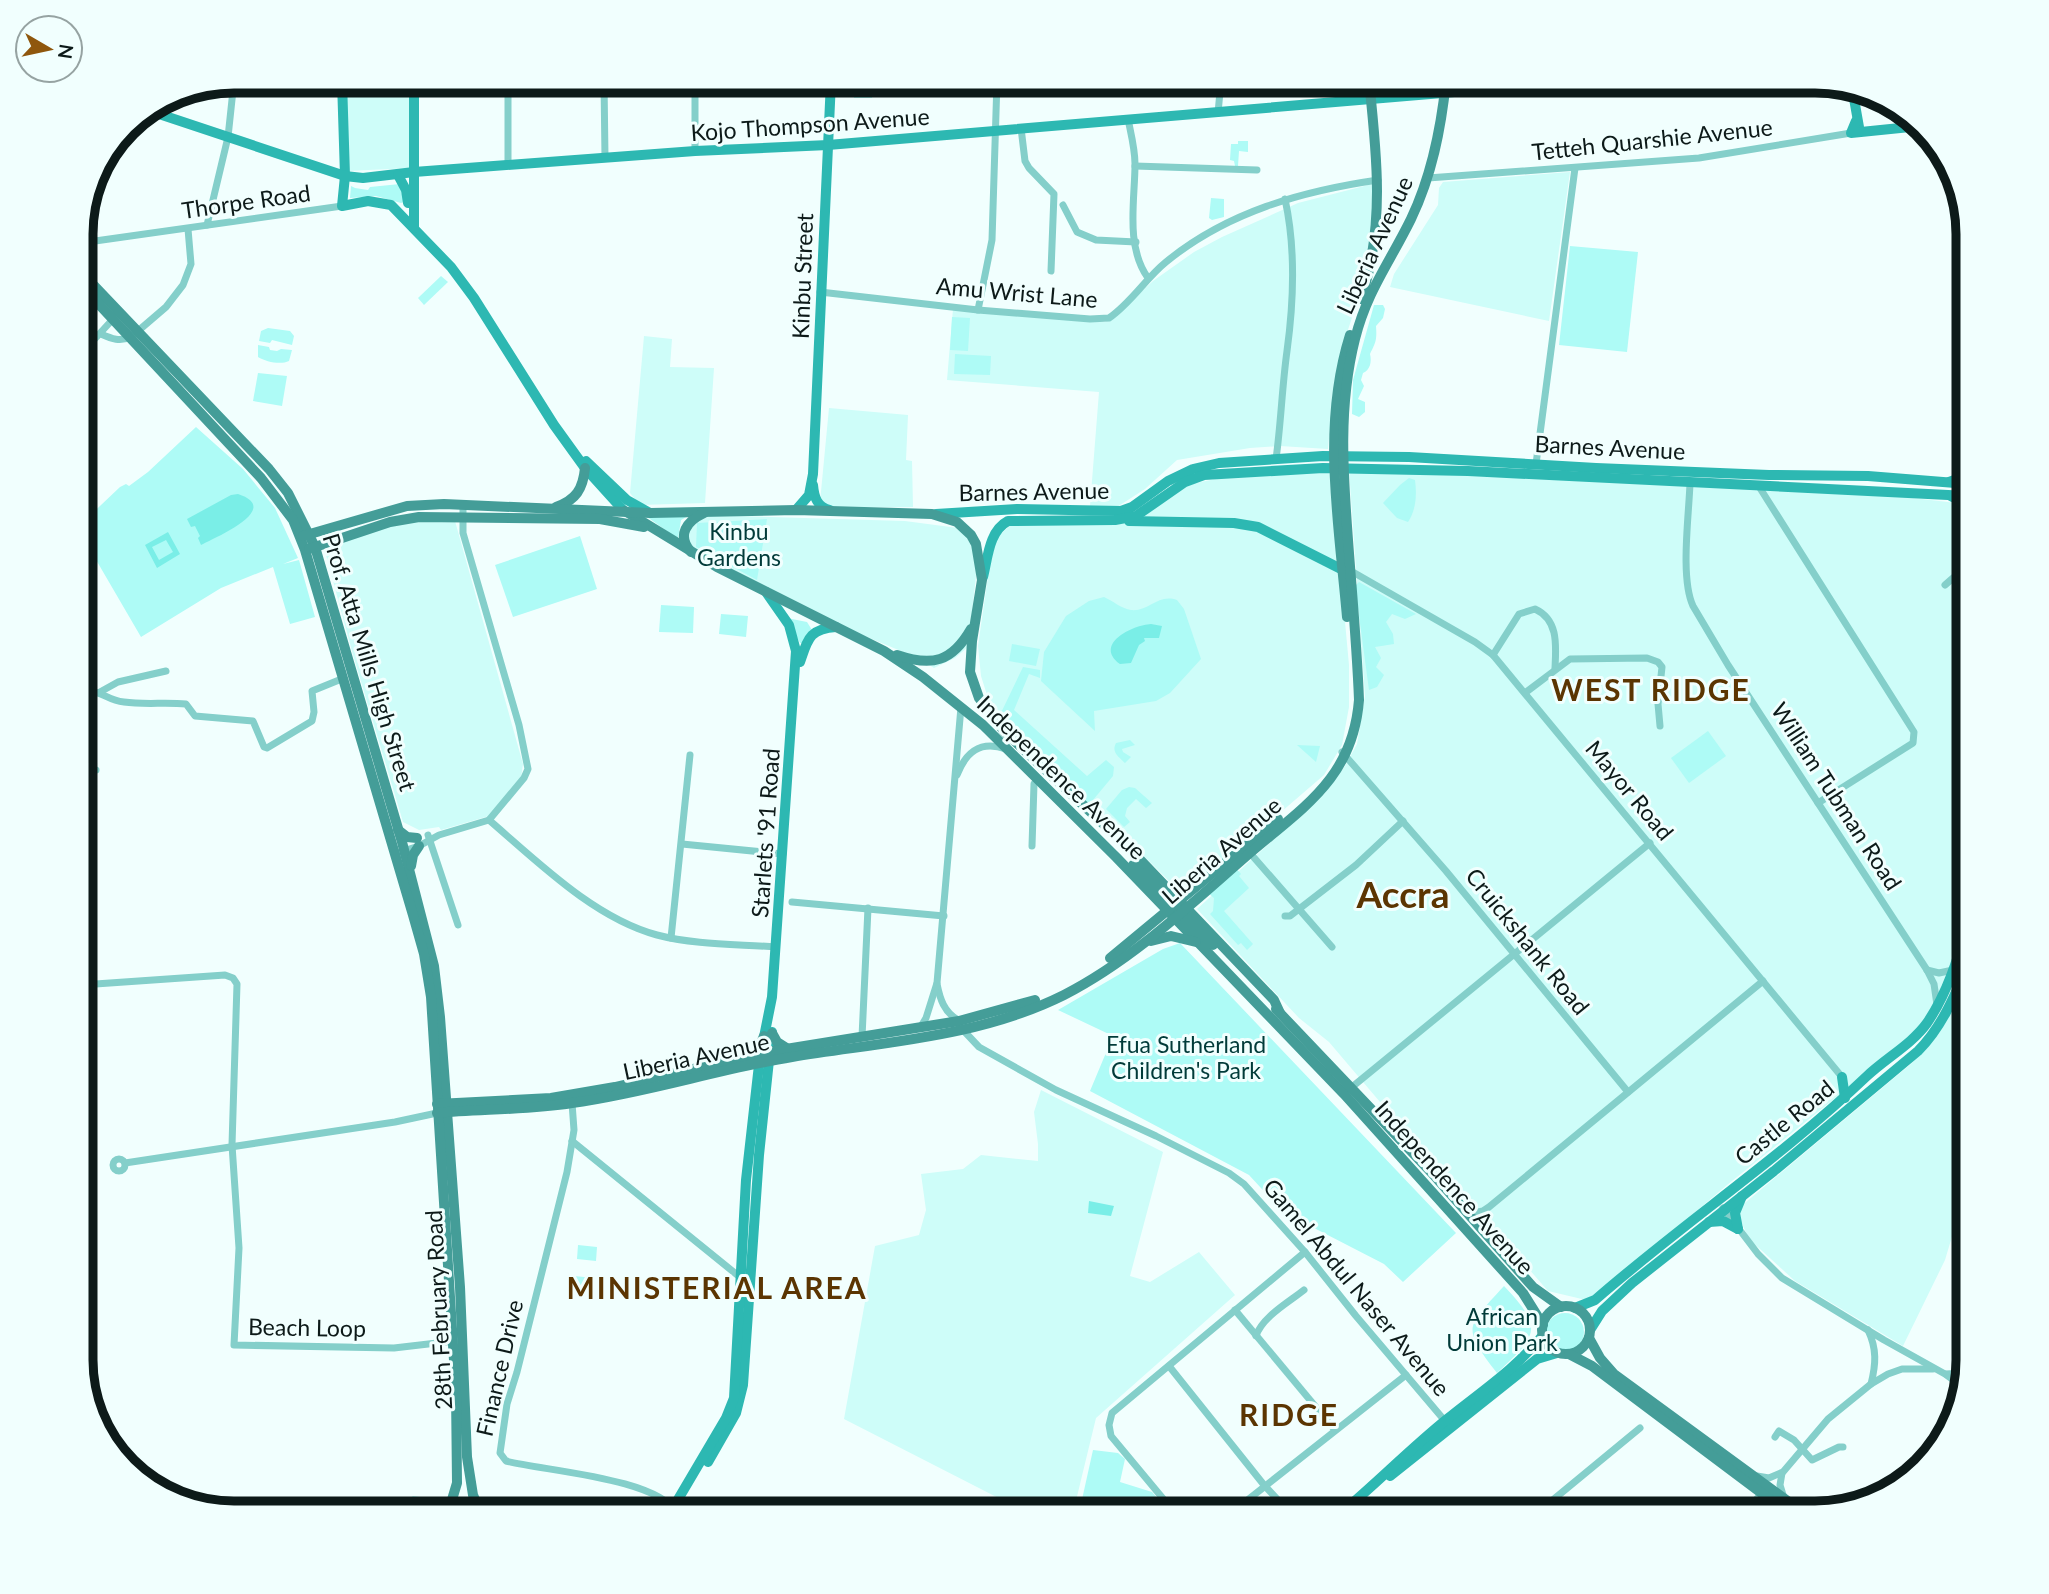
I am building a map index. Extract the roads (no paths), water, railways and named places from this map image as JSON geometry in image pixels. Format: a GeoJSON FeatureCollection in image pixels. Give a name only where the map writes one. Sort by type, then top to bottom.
{"type":"FeatureCollection","features":[{"type":"Feature","properties":{"kind":"main road"},"geometry":{"type":"LineString","coordinates":[[342,93],[345,176],[342,206]]}},
{"type":"Feature","properties":{"kind":"main road"},"geometry":{"type":"LineString","coordinates":[[411,225],[414,93]]}},
{"type":"Feature","properties":{"kind":"main road","name":"Kinbu Street"},"geometry":{"type":"LineString","coordinates":[[813,474],[830,93]]}},
{"type":"Feature","properties":{"kind":"main road"},"geometry":{"type":"LineString","coordinates":[[1370,93],[1378,180],[1376,268]]}},
{"type":"Feature","properties":{"kind":"main road","name":"Kojo Thompson Avenue"},"geometry":{"type":"LineString","coordinates":[[159,114],[345,176],[363,178],[695,151],[828,145],[1445,93]]}},
{"type":"Feature","properties":{"kind":"main road","name":"Liberia Avenue"},"geometry":{"type":"LineString","coordinates":[[1347,570],[1341,552],[1336,386],[1376,268],[1410,220],[1428,178],[1445,93]]}},
{"type":"Feature","properties":{"kind":"main road"},"geometry":{"type":"LineString","coordinates":[[1851,133],[1856,121],[1854,98]]}},
{"type":"Feature","properties":{"kind":"main road"},"geometry":{"type":"LineString","coordinates":[[1856,121],[1864,132]]}},
{"type":"Feature","properties":{"kind":"main road","name":"Tetteh Quarshie Avenue"},"geometry":{"type":"LineString","coordinates":[[1851,133],[1908,128]]}},
{"type":"Feature","properties":{"kind":"main road"},"geometry":{"type":"LineString","coordinates":[[398,174],[406,190],[411,225]]}},
{"type":"Feature","properties":{"kind":"main road","name":"Thorpe Road"},"geometry":{"type":"LineString","coordinates":[[342,206],[368,201],[391,205],[408,204]]}},
{"type":"Feature","properties":{"kind":"main road"},"geometry":{"type":"LineString","coordinates":[[391,205],[451,267],[474,298],[554,425],[585,468],[624,511]]}},
{"type":"Feature","properties":{"kind":"main road","name":"Prof. Atta Mills High Street"},"geometry":{"type":"LineString","coordinates":[[93,286],[261,478],[306,535],[344,678],[398,848],[428,972],[442,1105]]}},
{"type":"Feature","properties":{"kind":"main road","name":"Prof. Atta Mills High Street"},"geometry":{"type":"LineString","coordinates":[[93,298],[113,319],[134,334]]}},
{"type":"Feature","properties":{"kind":"main road"},"geometry":{"type":"LineString","coordinates":[[577,455],[627,500],[650,513]]}},
{"type":"Feature","properties":{"kind":"main road","name":"Barnes Avenue"},"geometry":{"type":"LineString","coordinates":[[982,580],[993,536],[999,526],[1008,521],[1115,520],[1136,516],[1185,482],[1203,475],[1230,471],[1409,457],[1769,475],[1868,476],[1956,483]]}},
{"type":"Feature","properties":{"kind":"main road","name":"Barnes Avenue"},"geometry":{"type":"LineString","coordinates":[[306,535],[407,506],[463,504],[650,513],[833,510],[932,514],[1017,509],[1121,512],[1168,481],[1193,469],[1219,463],[1276,459],[1956,494]]}},
{"type":"Feature","properties":{"kind":"main road","name":"Liberia Avenue"},"geometry":{"type":"LineString","coordinates":[[786,1054],[961,1026],[1061,988],[1093,970],[1177,909],[1250,853],[1323,789],[1344,754],[1353,706],[1347,570],[1338,462]]}},
{"type":"Feature","properties":{"kind":"main road"},"geometry":{"type":"LineString","coordinates":[[551,509],[567,503],[577,495],[583,484],[585,468]]}},
{"type":"Feature","properties":{"kind":"main road"},"geometry":{"type":"LineString","coordinates":[[796,510],[809,495],[813,474]]}},
{"type":"Feature","properties":{"kind":"main road"},"geometry":{"type":"LineString","coordinates":[[813,474],[814,496],[824,509],[833,510]]}},
{"type":"Feature","properties":{"kind":"main road"},"geometry":{"type":"LineString","coordinates":[[1949,482],[1956,479]]}},
{"type":"Feature","properties":{"kind":"main road"},"geometry":{"type":"LineString","coordinates":[[1944,493],[1956,499]]}},
{"type":"Feature","properties":{"kind":"main road"},"geometry":{"type":"LineString","coordinates":[[1154,504],[1153,515],[1164,523]]}},
{"type":"Feature","properties":{"kind":"main road","name":"Independence Avenue"},"geometry":{"type":"LineString","coordinates":[[624,511],[693,554],[884,651],[961,706],[1100,841],[1177,909],[1352,1087],[1533,1287],[1561,1307]]}},
{"type":"Feature","properties":{"kind":"main road"},"geometry":{"type":"LineString","coordinates":[[693,554],[684,541],[684,532],[690,520],[706,512]]}},
{"type":"Feature","properties":{"kind":"main road","name":"Independence Avenue"},"geometry":{"type":"LineString","coordinates":[[932,514],[957,522],[971,535],[979,554],[982,580],[974,623],[970,672],[979,698],[988,712],[1004,732],[1126,845],[1177,909],[1199,943],[1344,1094],[1523,1293],[1543,1330]]}},
{"type":"Feature","properties":{"kind":"main road"},"geometry":{"type":"LineString","coordinates":[[310,549],[406,518],[600,519],[653,530]]}},
{"type":"Feature","properties":{"kind":"main road"},"geometry":{"type":"LineString","coordinates":[[1115,520],[1234,523],[1258,527],[1347,570]]}},
{"type":"Feature","properties":{"kind":"main road","name":"Prof. Atta Mills High Street"},"geometry":{"type":"LineString","coordinates":[[310,549],[398,830],[398,848],[410,872],[436,974],[442,1105]]}},
{"type":"Feature","properties":{"kind":"main road"},"geometry":{"type":"LineString","coordinates":[[1322,559],[1341,552]]}},
{"type":"Feature","properties":{"kind":"main road","name":"Starlets '91 Road"},"geometry":{"type":"LineString","coordinates":[[680,1501],[726,1418],[734,1400],[737,1377],[741,1259],[749,1149],[772,997],[796,672],[795,639],[789,625],[766,592]]}},
{"type":"Feature","properties":{"kind":"main road"},"geometry":{"type":"LineString","coordinates":[[884,651],[918,662],[934,661],[959,647],[974,623]]}},
{"type":"Feature","properties":{"kind":"main road","name":"Starlets '91 Road"},"geometry":{"type":"LineString","coordinates":[[796,672],[810,635],[824,628],[836,627]]}},
{"type":"Feature","properties":{"kind":"main road","name":"Liberia Avenue"},"geometry":{"type":"LineString","coordinates":[[442,1105],[461,1107],[572,1103],[862,1037],[919,1029],[978,1026],[1031,1009],[1063,995],[1103,972],[1141,943],[1313,789],[1344,754]]}},
{"type":"Feature","properties":{"kind":"main road"},"geometry":{"type":"LineString","coordinates":[[398,830],[407,836],[424,840],[413,855],[410,872]]}},
{"type":"Feature","properties":{"kind":"main road"},"geometry":{"type":"LineString","coordinates":[[1141,943],[1171,936],[1199,943]]}},
{"type":"Feature","properties":{"kind":"main road","name":"Castle Road"},"geometry":{"type":"LineString","coordinates":[[1575,1308],[1594,1300],[1721,1204],[1845,1098],[1925,1025],[1956,963]]}},
{"type":"Feature","properties":{"kind":"main road","name":"Castle Road"},"geometry":{"type":"LineString","coordinates":[[1590,1334],[1602,1311],[1611,1301],[1707,1222],[1721,1204],[1743,1195],[1918,1051],[1934,1033],[1956,993]]}},
{"type":"Feature","properties":{"kind":"main road"},"geometry":{"type":"LineString","coordinates":[[768,1034],[786,1054],[763,1059],[759,1048],[768,1034]]}},
{"type":"Feature","properties":{"kind":"main road","name":"Liberia Avenue"},"geometry":{"type":"LineString","coordinates":[[461,1107],[551,1098],[763,1059]]}},
{"type":"Feature","properties":{"kind":"main road","name":"Starlets '91 Road"},"geometry":{"type":"LineString","coordinates":[[681,1501],[729,1427],[741,1401],[751,1292],[763,1059]]}},
{"type":"Feature","properties":{"kind":"main road"},"geometry":{"type":"LineString","coordinates":[[1845,1098],[1842,1077],[1861,1083]]}},
{"type":"Feature","properties":{"kind":"main road"},"geometry":{"type":"LineString","coordinates":[[442,1105],[461,1107]]}},
{"type":"Feature","properties":{"kind":"main road","name":"28th February Road"},"geometry":{"type":"LineString","coordinates":[[442,1105],[447,1130],[460,1287],[467,1457],[476,1501]]}},
{"type":"Feature","properties":{"kind":"main road","name":"28th February Road"},"geometry":{"type":"LineString","coordinates":[[442,1105],[454,1341],[457,1473],[453,1501]]}},
{"type":"Feature","properties":{"kind":"main road"},"geometry":{"type":"LineString","coordinates":[[447,1130],[461,1107]]}},
{"type":"Feature","properties":{"kind":"main road"},"geometry":{"type":"LineString","coordinates":[[1738,1229],[1735,1213],[1743,1195]]}},
{"type":"Feature","properties":{"kind":"main road"},"geometry":{"type":"LineString","coordinates":[[1707,1222],[1723,1221],[1738,1229]]}},
{"type":"Feature","properties":{"kind":"main road"},"geometry":{"type":"LineString","coordinates":[[741,1259],[745,1266],[745,1287],[751,1292]]}},
{"type":"Feature","properties":{"kind":"main road"},"geometry":{"type":"LineString","coordinates":[[1377,1483],[1445,1421],[1516,1363],[1543,1330],[1550,1313],[1561,1307],[1575,1308],[1583,1313],[1600,1358],[1614,1374],[1788,1501]]}},
{"type":"Feature","properties":{"kind":"main road"},"geometry":{"type":"LineString","coordinates":[[1543,1330],[1546,1343],[1563,1354],[1592,1366],[1772,1501]]}},
{"type":"Feature","properties":{"kind":"main road"},"geometry":{"type":"LineString","coordinates":[[1356,1501],[1537,1359],[1577,1352],[1585,1346],[1590,1334]]}},
{"type":"Feature","properties":{"kind":"street"},"geometry":{"type":"LineString","coordinates":[[207,225],[229,137],[233,93]]}},
{"type":"Feature","properties":{"kind":"street"},"geometry":{"type":"LineString","coordinates":[[508,93],[508,165]]}},
{"type":"Feature","properties":{"kind":"street"},"geometry":{"type":"LineString","coordinates":[[604,93],[605,158]]}},
{"type":"Feature","properties":{"kind":"street"},"geometry":{"type":"LineString","coordinates":[[695,93],[695,151]]}},
{"type":"Feature","properties":{"kind":"street"},"geometry":{"type":"LineString","coordinates":[[978,310],[992,240],[997,93]]}},
{"type":"Feature","properties":{"kind":"street"},"geometry":{"type":"LineString","coordinates":[[1218,113],[1220,93]]}},
{"type":"Feature","properties":{"kind":"street"},"geometry":{"type":"LineString","coordinates":[[1128,120],[1135,166],[1132,205],[1136,242],[1140,263],[1148,278]]}},
{"type":"Feature","properties":{"kind":"street"},"geometry":{"type":"LineString","coordinates":[[1021,128],[1025,161],[1054,194],[1051,271]]}},
{"type":"Feature","properties":{"kind":"street","name":"Tetteh Quarshie Avenue"},"geometry":{"type":"LineString","coordinates":[[1428,178],[1699,158],[1851,133]]}},
{"type":"Feature","properties":{"kind":"street"},"geometry":{"type":"LineString","coordinates":[[1135,166],[1257,170]]}},
{"type":"Feature","properties":{"kind":"street"},"geometry":{"type":"LineString","coordinates":[[1536,464],[1575,168]]}},
{"type":"Feature","properties":{"kind":"street","name":"Amu Wrist Lane"},"geometry":{"type":"LineString","coordinates":[[820,292],[978,310],[1101,320],[1116,313],[1148,278],[1197,239],[1254,211],[1285,200],[1318,190],[1378,180]]}},
{"type":"Feature","properties":{"kind":"street"},"geometry":{"type":"LineString","coordinates":[[1276,459],[1293,284],[1292,230],[1285,200]]}},
{"type":"Feature","properties":{"kind":"street"},"geometry":{"type":"LineString","coordinates":[[1063,205],[1077,232],[1096,240],[1136,242]]}},
{"type":"Feature","properties":{"kind":"street","name":"Thorpe Road"},"geometry":{"type":"LineString","coordinates":[[93,241],[342,206]]}},
{"type":"Feature","properties":{"kind":"street"},"geometry":{"type":"LineString","coordinates":[[101,334],[112,339],[125,340],[166,307],[183,285],[191,264],[188,229]]}},
{"type":"Feature","properties":{"kind":"street"},"geometry":{"type":"LineString","coordinates":[[93,342],[113,319]]}},
{"type":"Feature","properties":{"kind":"street","name":"William Tubman Road"},"geometry":{"type":"LineString","coordinates":[[1690,482],[1686,579],[1688,596],[1728,665],[1927,970],[1934,984],[1937,1005]]}},
{"type":"Feature","properties":{"kind":"street"},"geometry":{"type":"LineString","coordinates":[[1758,485],[1914,732],[1913,743],[1818,803]]}},
{"type":"Feature","properties":{"kind":"street"},"geometry":{"type":"LineString","coordinates":[[398,848],[489,820],[524,778],[528,769],[519,725],[463,533],[463,504]]}},
{"type":"Feature","properties":{"kind":"street","name":"Mayor Road"},"geometry":{"type":"LineString","coordinates":[[1347,570],[1493,654],[1842,1077]]}},
{"type":"Feature","properties":{"kind":"street"},"geometry":{"type":"LineString","coordinates":[[1945,585],[1956,576]]}},
{"type":"Feature","properties":{"kind":"street"},"geometry":{"type":"LineString","coordinates":[[1493,654],[1519,614],[1535,609],[1545,615],[1552,625],[1556,644],[1555,668]]}},
{"type":"Feature","properties":{"kind":"street"},"geometry":{"type":"LineString","coordinates":[[1525,692],[1570,659],[1641,657],[1658,662],[1662,670],[1658,704],[1660,726]]}},
{"type":"Feature","properties":{"kind":"street"},"geometry":{"type":"LineString","coordinates":[[100,692],[118,682],[166,671]]}},
{"type":"Feature","properties":{"kind":"street"},"geometry":{"type":"LineString","coordinates":[[93,692],[100,692],[118,701],[186,704],[195,716],[256,721],[264,747],[267,748],[312,721],[312,691],[344,678]]}},
{"type":"Feature","properties":{"kind":"street"},"geometry":{"type":"LineString","coordinates":[[919,1029],[929,1011],[937,983],[961,706]]}},
{"type":"Feature","properties":{"kind":"street"},"geometry":{"type":"LineString","coordinates":[[954,783],[961,764],[972,750],[986,745],[1007,749]]}},
{"type":"Feature","properties":{"kind":"street","name":"Cruickshank Road"},"geometry":{"type":"LineString","coordinates":[[1344,754],[1628,1092]]}},
{"type":"Feature","properties":{"kind":"street"},"geometry":{"type":"LineString","coordinates":[[671,938],[691,755]]}},
{"type":"Feature","properties":{"kind":"street"},"geometry":{"type":"LineString","coordinates":[[1032,846],[1034,784]]}},
{"type":"Feature","properties":{"kind":"street"},"geometry":{"type":"LineString","coordinates":[[489,820],[589,902],[632,926],[671,938],[776,947]]}},
{"type":"Feature","properties":{"kind":"street"},"geometry":{"type":"LineString","coordinates":[[1285,916],[1290,916],[1356,865],[1403,821]]}},
{"type":"Feature","properties":{"kind":"street"},"geometry":{"type":"LineString","coordinates":[[424,840],[458,925]]}},
{"type":"Feature","properties":{"kind":"street"},"geometry":{"type":"LineString","coordinates":[[1352,1087],[1650,843]]}},
{"type":"Feature","properties":{"kind":"street"},"geometry":{"type":"LineString","coordinates":[[682,844],[783,854]]}},
{"type":"Feature","properties":{"kind":"street"},"geometry":{"type":"LineString","coordinates":[[1250,853],[1332,947]]}},
{"type":"Feature","properties":{"kind":"street"},"geometry":{"type":"LineString","coordinates":[[792,902],[944,916]]}},
{"type":"Feature","properties":{"kind":"street"},"geometry":{"type":"LineString","coordinates":[[862,1037],[868,908]]}},
{"type":"Feature","properties":{"kind":"street"},"geometry":{"type":"LineString","coordinates":[[1927,970],[1939,972],[1955,966]]}},
{"type":"Feature","properties":{"kind":"street"},"geometry":{"type":"LineString","coordinates":[[93,984],[225,975],[233,978],[237,984],[237,1015],[232,1146]]}},
{"type":"Feature","properties":{"kind":"street"},"geometry":{"type":"LineString","coordinates":[[1468,1214],[1483,1211],[1763,981]]}},
{"type":"Feature","properties":{"kind":"street","name":"Gamel Abdul Naser Avenue"},"geometry":{"type":"LineString","coordinates":[[937,983],[942,1003],[950,1016],[978,1046],[1056,1090],[1229,1173],[1254,1193],[1445,1421]]}},
{"type":"Feature","properties":{"kind":"street"},"geometry":{"type":"LineString","coordinates":[[978,1026],[975,1034],[978,1046]]}},
{"type":"Feature","properties":{"kind":"street","name":"Finance Drive"},"geometry":{"type":"LineString","coordinates":[[572,1103],[572,1141],[517,1372],[506,1404],[500,1453],[504,1460],[514,1463],[598,1477],[641,1489],[658,1501]]}},
{"type":"Feature","properties":{"kind":"street"},"geometry":{"type":"LineString","coordinates":[[125,1163],[395,1122],[442,1105]]}},
{"type":"Feature","properties":{"kind":"street"},"geometry":{"type":"LineString","coordinates":[[572,1141],[741,1278]]}},
{"type":"Feature","properties":{"kind":"street","name":"Beach Loop"},"geometry":{"type":"LineString","coordinates":[[232,1146],[239,1248],[233,1345],[394,1348],[454,1341]]}},
{"type":"Feature","properties":{"kind":"street"},"geometry":{"type":"LineString","coordinates":[[1721,1204],[1738,1229],[1782,1278],[1955,1381]]}},
{"type":"Feature","properties":{"kind":"street"},"geometry":{"type":"LineString","coordinates":[[1479,1226],[1483,1211]]}},
{"type":"Feature","properties":{"kind":"street"},"geometry":{"type":"LineString","coordinates":[[1164,1501],[1111,1436],[1109,1425],[1112,1413],[1305,1252]]}},
{"type":"Feature","properties":{"kind":"street"},"geometry":{"type":"LineString","coordinates":[[1256,1336],[1260,1326],[1304,1290]]}},
{"type":"Feature","properties":{"kind":"street"},"geometry":{"type":"LineString","coordinates":[[1236,1310],[1335,1430]]}},
{"type":"Feature","properties":{"kind":"street"},"geometry":{"type":"LineString","coordinates":[[1868,1330],[1875,1349],[1871,1384]]}},
{"type":"Feature","properties":{"kind":"street"},"geometry":{"type":"LineString","coordinates":[[1168,1366],[1278,1501]]}},
{"type":"Feature","properties":{"kind":"street"},"geometry":{"type":"LineString","coordinates":[[1754,1475],[1769,1478],[1783,1472],[1828,1419],[1871,1384],[1888,1374],[1902,1369],[1938,1369]]}},
{"type":"Feature","properties":{"kind":"street"},"geometry":{"type":"LineString","coordinates":[[1945,1374],[1956,1373]]}},
{"type":"Feature","properties":{"kind":"street"},"geometry":{"type":"LineString","coordinates":[[1246,1501],[1406,1376]]}},
{"type":"Feature","properties":{"kind":"street"},"geometry":{"type":"LineString","coordinates":[[1553,1501],[1640,1429]]}},
{"type":"Feature","properties":{"kind":"street"},"geometry":{"type":"LineString","coordinates":[[1775,1437],[1780,1431],[1803,1449],[1810,1459],[1815,1460],[1843,1447]]}},
{"type":"Feature","properties":{"kind":"street"},"geometry":{"type":"LineString","coordinates":[[1783,1472],[1780,1485],[1784,1498]]}},
{"type":"Feature","properties":{"kind":"street"},"geometry":{"type":"LineString","coordinates":[[1755,1501],[1762,1493]]}},
{"type":"Feature","properties":{"kind":"waterway"},"geometry":{"type":"LineString","coordinates":[[229,1501],[400,1499]]}},
{"type":"Feature","properties":{"kind":"district","name":"WEST RIDGE"},"geometry":{"type":"Point","coordinates":[1651,689]}},
{"type":"Feature","properties":{"kind":"district","name":"Accra"},"geometry":{"type":"Point","coordinates":[1403,893]}},
{"type":"Feature","properties":{"kind":"district","name":"MINISTERIAL AREA"},"geometry":{"type":"Point","coordinates":[717,1287]}},
{"type":"Feature","properties":{"kind":"district","name":"RIDGE"},"geometry":{"type":"Point","coordinates":[1289,1414]}},
{"type":"Feature","properties":{"kind":"park label","name":"Kinbu Gardens"},"geometry":{"type":"Point","coordinates":[739,544]}},
{"type":"Feature","properties":{"kind":"park label","name":"Efua Sutherland Children's Park"},"geometry":{"type":"Point","coordinates":[1186,1057]}},
{"type":"Feature","properties":{"kind":"park label","name":"African Union Park"},"geometry":{"type":"Point","coordinates":[1502,1329]}}]}
